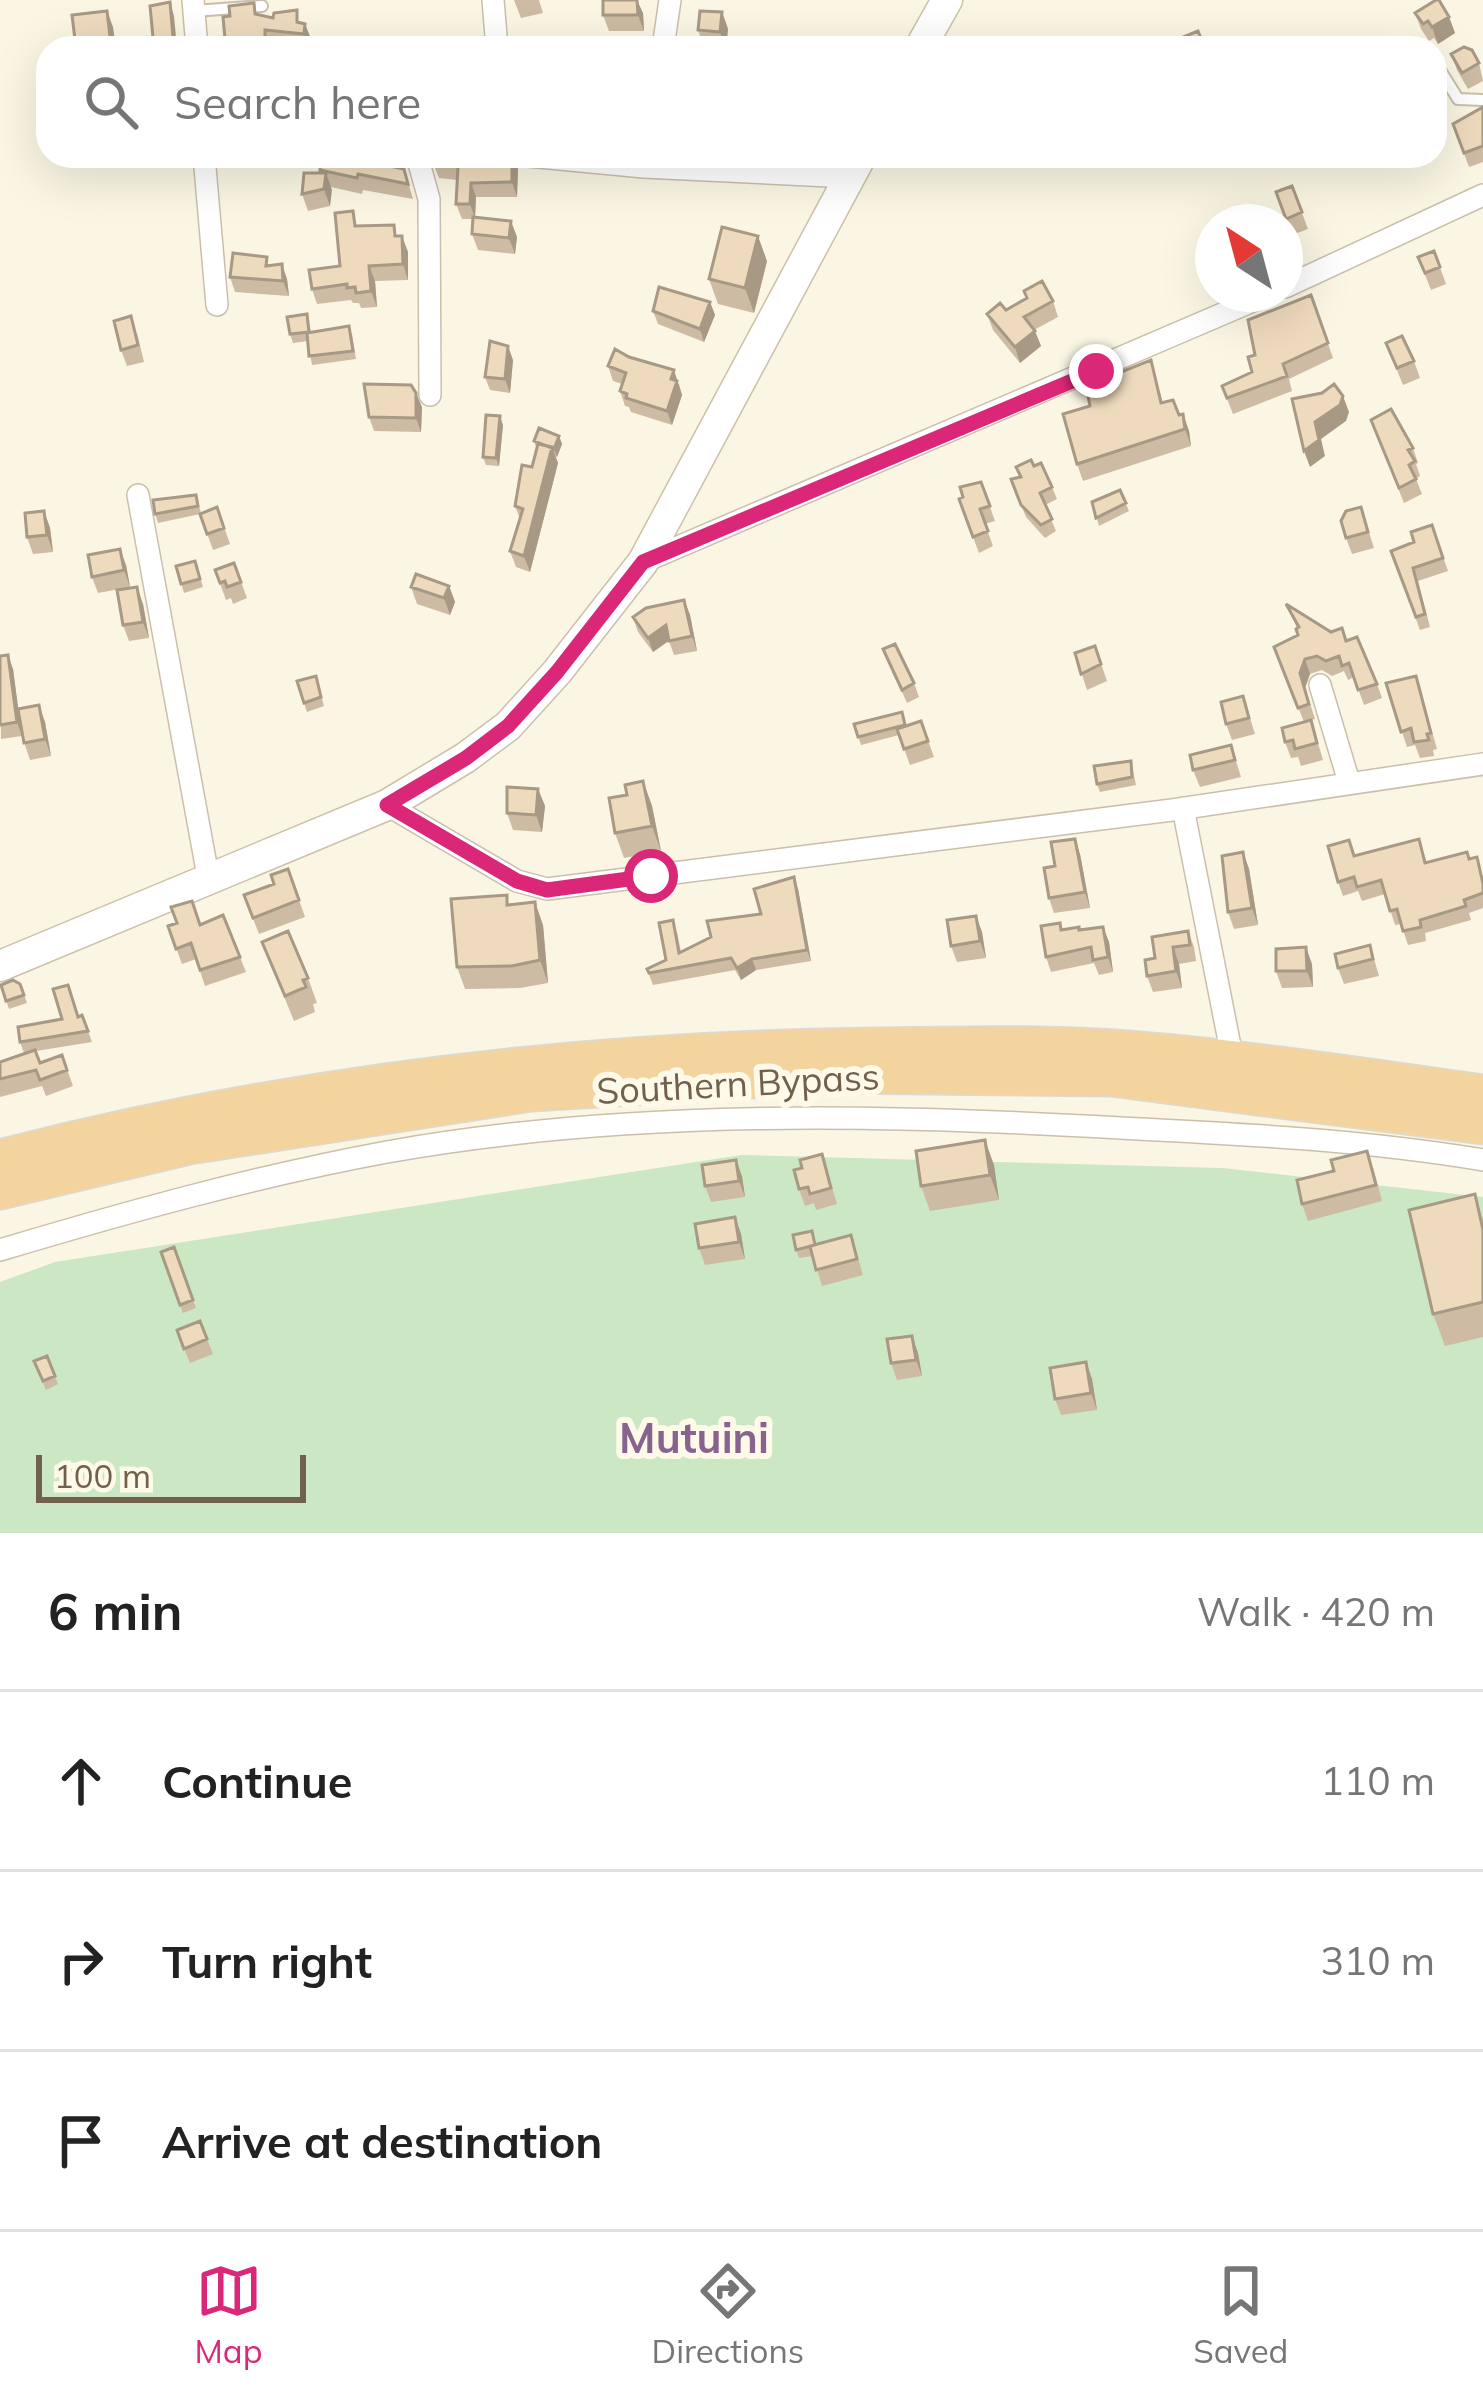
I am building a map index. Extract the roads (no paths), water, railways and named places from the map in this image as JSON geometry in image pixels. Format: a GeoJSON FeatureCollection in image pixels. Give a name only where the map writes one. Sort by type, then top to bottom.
{"type":"FeatureCollection","features":[{"type":"Feature","properties":{"kind":"highway","name":"Southern Bypass"},"geometry":{"type":"LineString","coordinates":[[0,1158],[153,1122],[410,1079],[633,1054],[962,1045],[1113,1048],[1483,1093]]}},
{"type":"Feature","properties":{"kind":"highway","name":"Southern Bypass"},"geometry":{"type":"LineString","coordinates":[[0,1191],[189,1146],[531,1093],[833,1075],[1111,1078],[1483,1126]]}},
{"type":"Feature","properties":{"kind":"main road"},"geometry":{"type":"LineString","coordinates":[[927,36],[947,0]]}},
{"type":"Feature","properties":{"kind":"main road"},"geometry":{"type":"LineString","coordinates":[[0,966],[387,805],[466,758],[508,726],[643,562],[855,168]]}},
{"type":"Feature","properties":{"kind":"street"},"geometry":{"type":"LineString","coordinates":[[494,0],[496,36]]}},
{"type":"Feature","properties":{"kind":"street"},"geometry":{"type":"LineString","coordinates":[[665,36],[670,0]]}},
{"type":"Feature","properties":{"kind":"street"},"geometry":{"type":"LineString","coordinates":[[194,5],[196,36]]}},
{"type":"Feature","properties":{"kind":"street"},"geometry":{"type":"LineString","coordinates":[[205,168],[217,305]]}},
{"type":"Feature","properties":{"kind":"street"},"geometry":{"type":"LineString","coordinates":[[420,168],[429,199],[430,395]]}},
{"type":"Feature","properties":{"kind":"street"},"geometry":{"type":"LineString","coordinates":[[1303,279],[1483,195]]}},
{"type":"Feature","properties":{"kind":"street"},"geometry":{"type":"LineString","coordinates":[[643,562],[1227,312]]}},
{"type":"Feature","properties":{"kind":"street"},"geometry":{"type":"LineString","coordinates":[[138,495],[208,876]]}},
{"type":"Feature","properties":{"kind":"street"},"geometry":{"type":"LineString","coordinates":[[1320,685],[1349,782]]}},
{"type":"Feature","properties":{"kind":"street"},"geometry":{"type":"LineString","coordinates":[[387,805],[517,881],[547,890],[1184,808],[1483,764]]}},
{"type":"Feature","properties":{"kind":"street"},"geometry":{"type":"LineString","coordinates":[[1184,808],[1233,1060]]}},
{"type":"Feature","properties":{"kind":"street"},"geometry":{"type":"LineString","coordinates":[[0,1250],[104,1219],[389,1152],[702,1121],[817,1117],[1067,1125],[1306,1141],[1483,1160]]}},
{"type":"Feature","properties":{"kind":"lane"},"geometry":{"type":"LineString","coordinates":[[194,5],[262,6]]}},
{"type":"Feature","properties":{"kind":"lane"},"geometry":{"type":"LineString","coordinates":[[1447,82],[1457,100],[1483,100]]}},
{"type":"Feature","properties":{"kind":"district","name":"Mutuini"},"geometry":{"type":"Point","coordinates":[694,1437]}}]}
